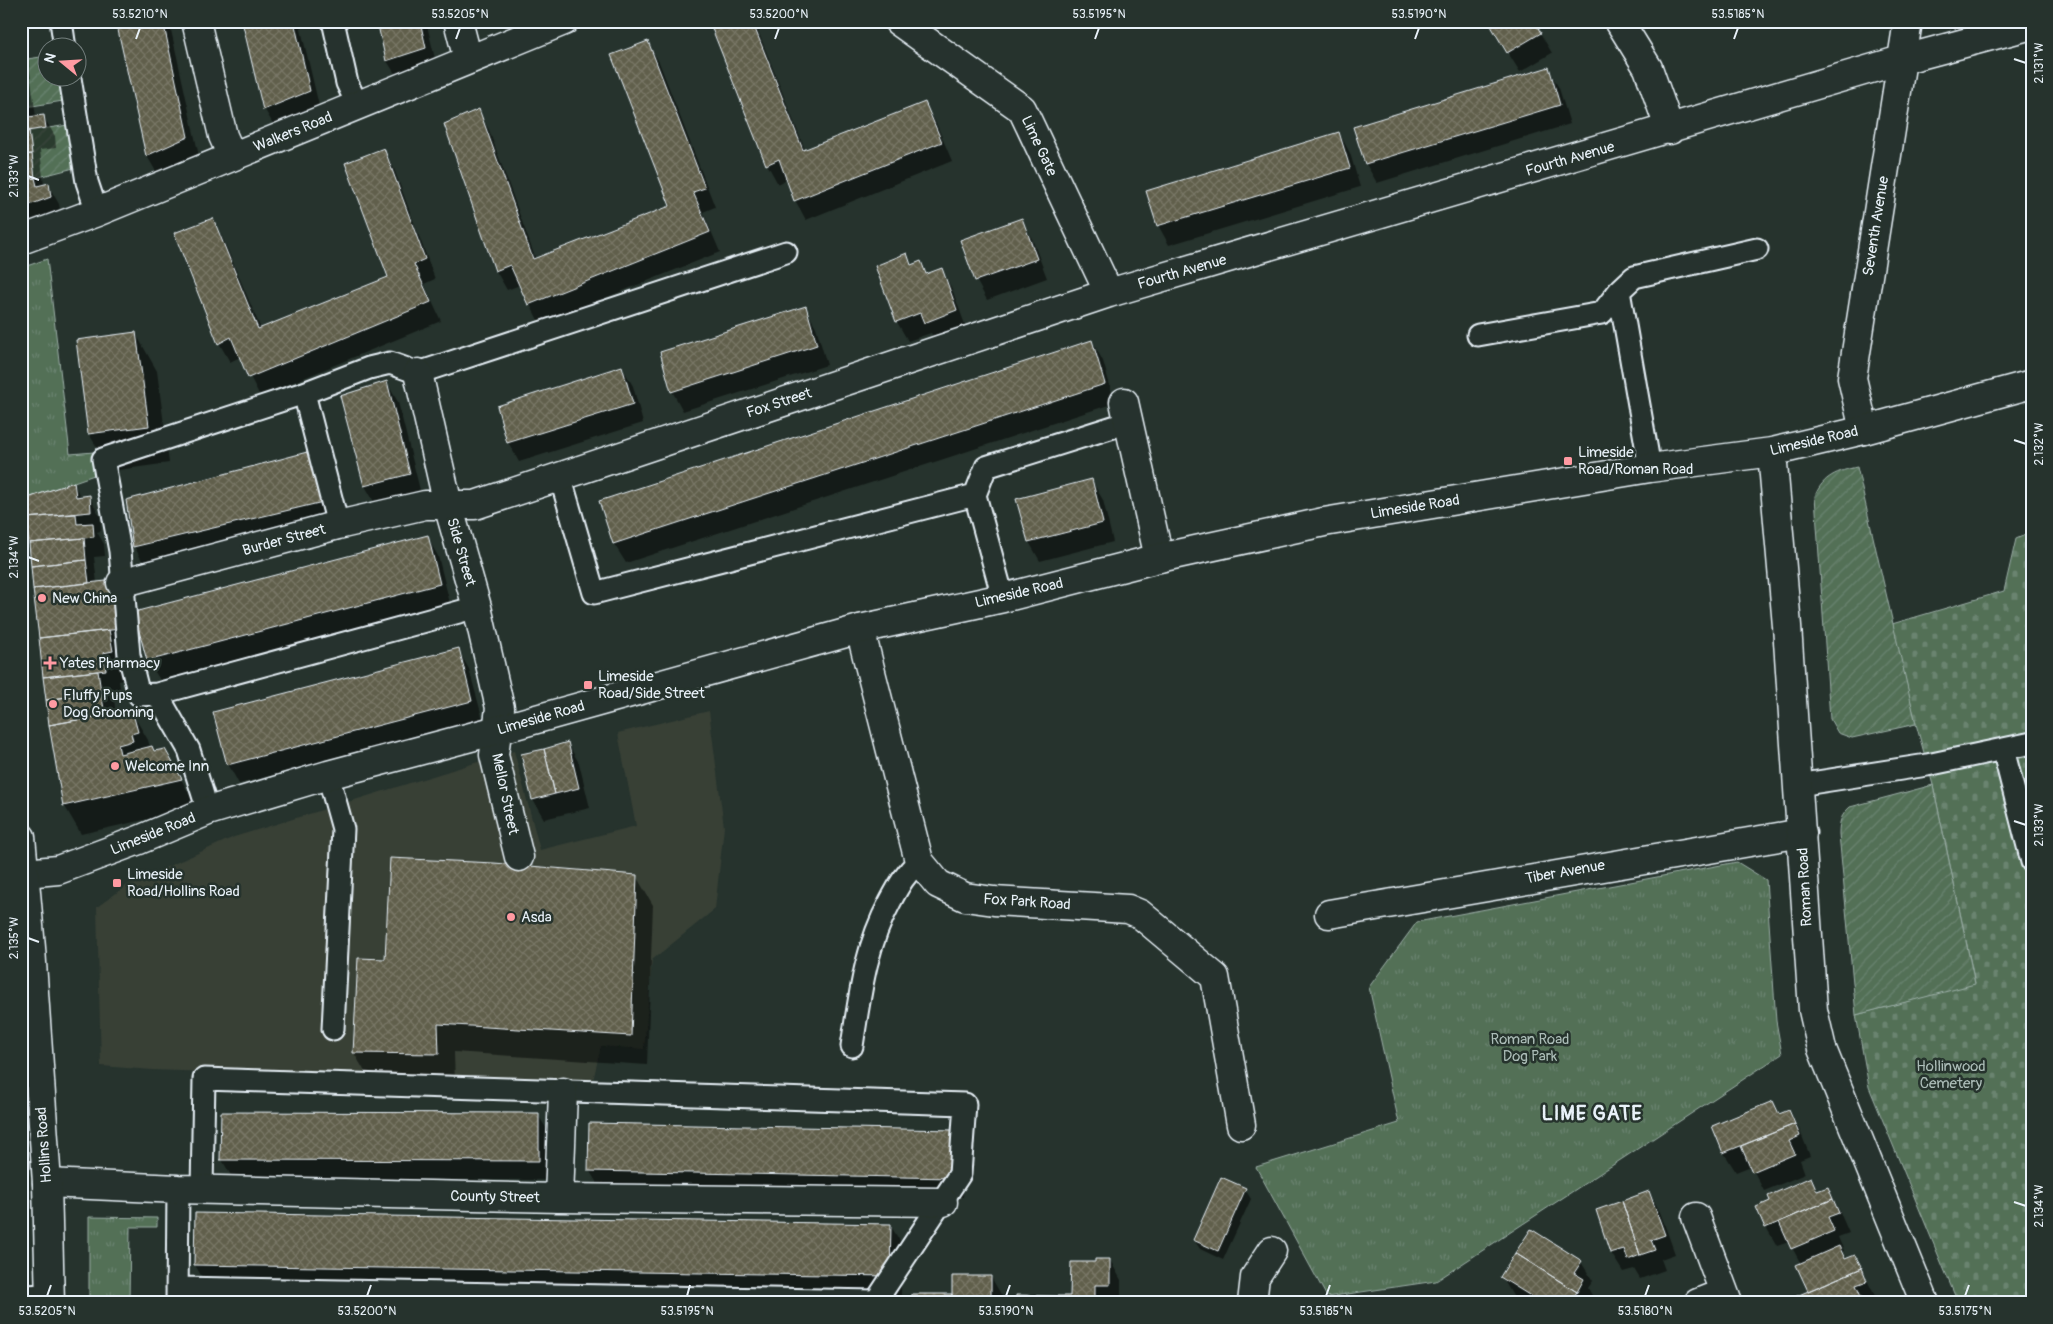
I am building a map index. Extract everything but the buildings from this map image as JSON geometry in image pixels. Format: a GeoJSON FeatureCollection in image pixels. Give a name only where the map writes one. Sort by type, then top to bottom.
{"type":"FeatureCollection","features":[{"type":"Feature","properties":{"kind":"street"},"geometry":{"type":"LineString","coordinates":[[196,21],[223,136],[232,156]]}},
{"type":"Feature","properties":{"kind":"street"},"geometry":{"type":"LineString","coordinates":[[458,21],[465,48],[471,59]]}},
{"type":"Feature","properties":{"kind":"street","name":"Walkers Road"},"geometry":{"type":"LineString","coordinates":[[21,240],[97,212],[564,21]]}},
{"type":"Feature","properties":{"kind":"street","name":"Lime Gate"},"geometry":{"type":"LineString","coordinates":[[898,21],[1022,109],[1109,293]]}},
{"type":"Feature","properties":{"kind":"street"},"geometry":{"type":"LineString","coordinates":[[1618,21],[1648,68],[1670,130]]}},
{"type":"Feature","properties":{"kind":"street","name":"Seventh Avenue"},"geometry":{"type":"LineString","coordinates":[[1864,430],[1852,378],[1908,21]]}},
{"type":"Feature","properties":{"kind":"street","name":"Fourth Avenue"},"geometry":{"type":"LineString","coordinates":[[1109,293],[1670,130],[1901,60],[2032,25]]}},
{"type":"Feature","properties":{"kind":"street","name":"Fox Street"},"geometry":{"type":"LineString","coordinates":[[448,505],[475,505],[1109,293]]}},
{"type":"Feature","properties":{"kind":"street","name":"Side Street"},"geometry":{"type":"LineString","coordinates":[[418,373],[448,505],[477,607],[500,708],[497,730]]}},
{"type":"Feature","properties":{"kind":"street","name":"Limeside Road"},"geometry":{"type":"LineString","coordinates":[[25,873],[58,870],[132,843],[208,812],[328,775],[860,629],[1003,598],[1159,558],[1324,522],[1650,468],[1772,452],[1864,430],[2032,384]]}},
{"type":"Feature","properties":{"kind":"street"},"geometry":{"type":"LineString","coordinates":[[1126,412],[1159,558]]}},
{"type":"Feature","properties":{"kind":"street","name":"Roman Road"},"geometry":{"type":"LineString","coordinates":[[1772,452],[1785,597],[1802,833],[1812,1010],[1822,1049],[1925,1303]]}},
{"type":"Feature","properties":{"kind":"street","name":"Burder Street"},"geometry":{"type":"LineString","coordinates":[[121,583],[338,525],[425,505],[448,505]]}},
{"type":"Feature","properties":{"kind":"street","name":"Fox Park Road"},"geometry":{"type":"LineString","coordinates":[[860,629],[919,861],[938,884],[965,897],[994,901],[1128,909],[1140,914],[1215,977],[1241,1125]]}},
{"type":"Feature","properties":{"kind":"street","name":"Mellor Street"},"geometry":{"type":"LineString","coordinates":[[497,730],[494,755],[519,858]]}},
{"type":"Feature","properties":{"kind":"street","name":"Tiber Avenue"},"geometry":{"type":"LineString","coordinates":[[1329,914],[1802,833]]}},
{"type":"Feature","properties":{"kind":"street","name":"Hollins Road"},"geometry":{"type":"LineString","coordinates":[[21,837],[47,1183],[50,1299]]}},
{"type":"Feature","properties":{"kind":"street"},"geometry":{"type":"LineString","coordinates":[[559,1198],[563,1092]]}},
{"type":"Feature","properties":{"kind":"street","name":"County Street"},"geometry":{"type":"LineString","coordinates":[[47,1183],[190,1189],[559,1198],[943,1202]]}},
{"type":"Feature","properties":{"kind":"street"},"geometry":{"type":"LineString","coordinates":[[1696,1217],[1725,1298],[1698,1303]]}},
{"type":"Feature","properties":{"kind":"street"},"geometry":{"type":"LineString","coordinates":[[1252,1303],[1256,1277],[1272,1250]]}},
{"type":"Feature","properties":{"kind":"lane"},"geometry":{"type":"LineString","coordinates":[[61,21],[64,38]]}},
{"type":"Feature","properties":{"kind":"lane"},"geometry":{"type":"LineString","coordinates":[[333,21],[347,83],[358,106]]}},
{"type":"Feature","properties":{"kind":"lane"},"geometry":{"type":"LineString","coordinates":[[72,88],[87,182],[97,212]]}},
{"type":"Feature","properties":{"kind":"lane"},"geometry":{"type":"LineString","coordinates":[[1478,335],[1602,313],[1618,291],[1634,277],[1757,249]]}},
{"type":"Feature","properties":{"kind":"lane"},"geometry":{"type":"LineString","coordinates":[[477,607],[157,694],[139,695],[129,655],[121,583],[120,551],[103,459],[304,393],[369,368],[390,363],[418,373],[786,252]]}},
{"type":"Feature","properties":{"kind":"lane"},"geometry":{"type":"LineString","coordinates":[[1618,291],[1650,468]]}},
{"type":"Feature","properties":{"kind":"lane"},"geometry":{"type":"LineString","coordinates":[[304,393],[338,525]]}},
{"type":"Feature","properties":{"kind":"lane"},"geometry":{"type":"LineString","coordinates":[[1003,598],[974,495],[986,467],[1126,412]]}},
{"type":"Feature","properties":{"kind":"lane"},"geometry":{"type":"LineString","coordinates":[[560,476],[594,593],[974,495]]}},
{"type":"Feature","properties":{"kind":"lane"},"geometry":{"type":"LineString","coordinates":[[157,694],[189,750],[208,812]]}},
{"type":"Feature","properties":{"kind":"lane"},"geometry":{"type":"LineString","coordinates":[[1798,785],[1927,765],[2032,743]]}},
{"type":"Feature","properties":{"kind":"lane"},"geometry":{"type":"LineString","coordinates":[[2003,749],[2032,862]]}},
{"type":"Feature","properties":{"kind":"lane"},"geometry":{"type":"LineString","coordinates":[[328,775],[342,829],[333,1029]]}},
{"type":"Feature","properties":{"kind":"lane"},"geometry":{"type":"LineString","coordinates":[[852,1046],[866,961],[878,924],[905,873],[919,861]]}},
{"type":"Feature","properties":{"kind":"lane"},"geometry":{"type":"LineString","coordinates":[[204,1079],[563,1092],[965,1104],[960,1174],[876,1301],[177,1295],[204,1079]]}},
{"type":"Feature","properties":{"kind":"lane"},"geometry":{"type":"LineString","coordinates":[[21,1296],[50,1299]]}},
{"type":"Feature","properties":{"kind":"shaded area"},"geometry":{"type":"Polygon","coordinates":[[[709,711],[724,827],[715,909],[652,960],[644,1049],[601,1046],[592,1085],[152,1070],[101,1066],[97,907],[129,884],[234,837],[514,751],[540,850],[636,826],[618,733],[709,711]]]}},
{"type":"Feature","properties":{"kind":"green space"},"geometry":{"type":"Polygon","coordinates":[[[38,57],[38,88],[61,88],[63,101],[26,107],[21,60],[38,57]]]}},
{"type":"Feature","properties":{"kind":"green space"},"geometry":{"type":"Polygon","coordinates":[[[68,125],[74,168],[35,178],[29,131],[68,125]]]}},
{"type":"Feature","properties":{"kind":"green space"},"geometry":{"type":"Polygon","coordinates":[[[47,259],[70,454],[94,452],[97,474],[25,499],[21,471],[21,268],[47,259]]]}},
{"type":"Feature","properties":{"kind":"green space"},"geometry":{"type":"Polygon","coordinates":[[[1857,467],[1916,724],[1852,738],[1838,733],[1830,719],[1815,496],[1818,489],[1827,479],[1844,470],[1857,467]]]}},
{"type":"Feature","properties":{"kind":"green space","name":"Hollinwood Cemetery"},"geometry":{"type":"Polygon","coordinates":[[[2032,532],[2032,1303],[1958,1303],[1869,1087],[1856,1015],[1975,983],[1933,785],[1892,624],[2004,591],[2016,539],[2032,532]]]}},
{"type":"Feature","properties":{"kind":"green space"},"geometry":{"type":"Polygon","coordinates":[[[1933,785],[1975,984],[1856,1015],[1839,834],[1841,819],[1850,807],[1933,785]]]}},
{"type":"Feature","properties":{"kind":"green space","name":"Roman Road Dog Park"},"geometry":{"type":"Polygon","coordinates":[[[1737,862],[1766,880],[1776,1021],[1782,1054],[1436,1281],[1327,1297],[1256,1167],[1399,1123],[1369,987],[1417,922],[1737,862]]]}},
{"type":"Feature","properties":{"kind":"green space"},"geometry":{"type":"Polygon","coordinates":[[[89,1217],[157,1218],[157,1227],[130,1227],[129,1303],[89,1303],[89,1217]]]}},
{"type":"Feature","properties":{"kind":"place","name":"Limeside Road/Roman Road"},"geometry":{"type":"Point","coordinates":[1568,461]}},
{"type":"Feature","properties":{"kind":"place","name":"New China"},"geometry":{"type":"Point","coordinates":[42,598]}},
{"type":"Feature","properties":{"kind":"place","name":"Yates Pharmacy"},"geometry":{"type":"Point","coordinates":[50,663]}},
{"type":"Feature","properties":{"kind":"place","name":"Limeside Road/Side Street"},"geometry":{"type":"Point","coordinates":[588,685]}},
{"type":"Feature","properties":{"kind":"place","name":"Fluffy Pups Dog Grooming"},"geometry":{"type":"Point","coordinates":[53,704]}},
{"type":"Feature","properties":{"kind":"place","name":"Welcome Inn"},"geometry":{"type":"Point","coordinates":[115,766]}},
{"type":"Feature","properties":{"kind":"place","name":"Limeside Road/Hollins Road"},"geometry":{"type":"Point","coordinates":[117,883]}},
{"type":"Feature","properties":{"kind":"place","name":"Asda"},"geometry":{"type":"Point","coordinates":[511,917]}},
{"type":"Feature","properties":{"kind":"district","name":"LIME GATE"},"geometry":{"type":"Point","coordinates":[1592,1113]}}]}
